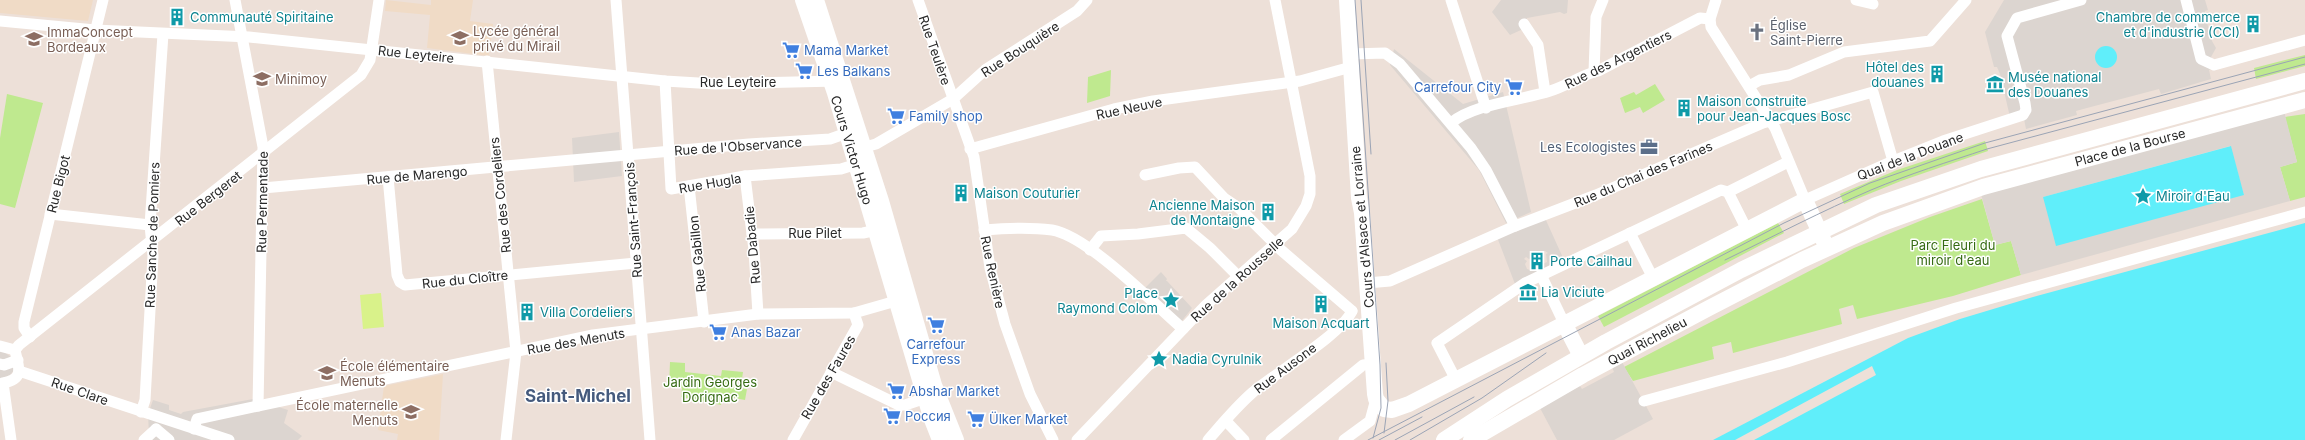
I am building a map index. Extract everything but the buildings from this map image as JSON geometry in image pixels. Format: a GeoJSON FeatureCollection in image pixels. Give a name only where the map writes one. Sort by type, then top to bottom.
{"type":"FeatureCollection","features":[{"type":"Feature","properties":{"kind":"main road","name":"Cours d'Alsace et Lorraine"},"geometry":{"type":"LineString","coordinates":[[1347,0],[1359,198],[1362,213],[1376,399]]}},
{"type":"Feature","properties":{"kind":"main road","name":"Cours Victor Hugo"},"geometry":{"type":"LineString","coordinates":[[807,1],[837,81],[865,147],[926,398],[940,440]]}},
{"type":"Feature","properties":{"kind":"main road","name":"Cours Victor Hugo"},"geometry":{"type":"LineString","coordinates":[[837,81],[847,133],[877,230],[934,385],[956,440]]}},
{"type":"Feature","properties":{"kind":"main road","name":"Place de la Bourse"},"geometry":{"type":"LineString","coordinates":[[1819,232],[1905,194],[1948,179],[2033,154],[2305,81]]}},
{"type":"Feature","properties":{"kind":"main road","name":"Place de la Bourse"},"geometry":{"type":"LineString","coordinates":[[1827,248],[1883,223],[1954,196],[2037,172],[2305,100]]}},
{"type":"Feature","properties":{"kind":"main road"},"geometry":{"type":"LineString","coordinates":[[1376,399],[1381,408],[1392,410],[1409,404],[1805,200],[1827,248]]}},
{"type":"Feature","properties":{"kind":"main road","name":"Quai Richelieu"},"geometry":{"type":"LineString","coordinates":[[1446,438],[1581,356],[1741,270],[1819,232]]}},
{"type":"Feature","properties":{"kind":"main road","name":"Quai Richelieu"},"geometry":{"type":"LineString","coordinates":[[1471,440],[1615,358],[1827,248]]}},
{"type":"Feature","properties":{"kind":"main road"},"geometry":{"type":"LineString","coordinates":[[1564,323],[1581,356]]}},
{"type":"Feature","properties":{"kind":"street","name":"Rue Bigot"},"geometry":{"type":"LineString","coordinates":[[30,337],[24,328],[24,322],[102,0]]}},
{"type":"Feature","properties":{"kind":"street","name":"Rue Permentade"},"geometry":{"type":"LineString","coordinates":[[235,0],[263,154],[258,406]]}},
{"type":"Feature","properties":{"kind":"street","name":"Rue Bergeret"},"geometry":{"type":"LineString","coordinates":[[2,386],[15,378],[17,360],[30,337],[263,154],[367,68],[372,49],[379,0]]}},
{"type":"Feature","properties":{"kind":"street","name":"Rue Saint-François"},"geometry":{"type":"LineString","coordinates":[[616,0],[650,440]]}},
{"type":"Feature","properties":{"kind":"street","name":"Rue Teulère"},"geometry":{"type":"LineString","coordinates":[[918,0],[953,99]]}},
{"type":"Feature","properties":{"kind":"street","name":"Rue Bouquière"},"geometry":{"type":"LineString","coordinates":[[865,147],[876,144],[953,99],[986,70],[1077,11],[1087,0]]}},
{"type":"Feature","properties":{"kind":"street","name":"Rue de la Rousselle"},"geometry":{"type":"LineString","coordinates":[[1077,440],[1183,329],[1238,276],[1276,245],[1292,228],[1306,206],[1311,187],[1310,176],[1275,0]]}},
{"type":"Feature","properties":{"kind":"street"},"geometry":{"type":"LineString","coordinates":[[1451,0],[1486,108]]}},
{"type":"Feature","properties":{"kind":"street"},"geometry":{"type":"LineString","coordinates":[[1594,72],[1596,17],[1603,0]]}},
{"type":"Feature","properties":{"kind":"street"},"geometry":{"type":"LineString","coordinates":[[1716,0],[1710,19],[1711,27],[1771,121],[1805,200]]}},
{"type":"Feature","properties":{"kind":"street"},"geometry":{"type":"LineString","coordinates":[[1856,0],[1873,4]]}},
{"type":"Feature","properties":{"kind":"street"},"geometry":{"type":"LineString","coordinates":[[1750,86],[1760,80],[1789,74],[1844,52],[1930,41],[1966,0]]}},
{"type":"Feature","properties":{"kind":"street"},"geometry":{"type":"LineString","coordinates":[[2186,0],[2201,59],[2214,65],[2305,40]]}},
{"type":"Feature","properties":{"kind":"street","name":"Quai de la Douane"},"geometry":{"type":"LineString","coordinates":[[1805,200],[1893,161],[1943,141],[2018,118],[2026,110],[2025,103],[2006,36],[2017,18],[2074,1]]}},
{"type":"Feature","properties":{"kind":"street","name":"Rue des Argentiers"},"geometry":{"type":"LineString","coordinates":[[1451,123],[1486,108],[1545,92],[1594,72],[1700,18],[1710,19]]}},
{"type":"Feature","properties":{"kind":"street","name":"Rue Leyteire"},"geometry":{"type":"LineString","coordinates":[[0,21],[95,30],[242,37],[372,49],[665,81],[715,84],[837,81]]}},
{"type":"Feature","properties":{"kind":"street"},"geometry":{"type":"LineString","coordinates":[[1524,24],[1538,45],[1545,92]]}},
{"type":"Feature","properties":{"kind":"street","name":"Rue Sanche de Pomiers"},"geometry":{"type":"LineString","coordinates":[[141,412],[145,400],[153,256],[150,225],[163,34]]}},
{"type":"Feature","properties":{"kind":"street"},"geometry":{"type":"LineString","coordinates":[[1351,60],[1385,53],[1400,64],[1451,123],[1486,170],[1515,226],[1390,281],[1367,283]]}},
{"type":"Feature","properties":{"kind":"street","name":"Rue Neuve"},"geometry":{"type":"LineString","coordinates":[[970,149],[1114,109],[1153,101],[1291,82],[1351,60]]}},
{"type":"Feature","properties":{"kind":"street","name":"Rue des Cordeliers"},"geometry":{"type":"LineString","coordinates":[[487,61],[516,352],[506,440]]}},
{"type":"Feature","properties":{"kind":"street","name":"Rue Hugla"},"geometry":{"type":"LineString","coordinates":[[665,81],[671,189],[745,176],[841,169],[857,164]]}},
{"type":"Feature","properties":{"kind":"street","name":"Rue du Chai des Farines"},"geometry":{"type":"LineString","coordinates":[[1515,226],[1596,195],[1771,121],[1873,92],[1893,161]]}},
{"type":"Feature","properties":{"kind":"street","name":"Rue Renière"},"geometry":{"type":"LineString","coordinates":[[953,99],[970,149],[978,182],[990,268],[1005,324],[1030,394],[1053,440]]}},
{"type":"Feature","properties":{"kind":"street","name":"Rue de l'Observance"},"geometry":{"type":"LineString","coordinates":[[572,161],[749,144],[830,139],[847,133]]}},
{"type":"Feature","properties":{"kind":"street","name":"Rue de Marengo"},"geometry":{"type":"LineString","coordinates":[[263,188],[572,161]]}},
{"type":"Feature","properties":{"kind":"street"},"geometry":{"type":"LineString","coordinates":[[1456,380],[1437,343],[1516,288],[1721,190],[1728,192],[1788,162]]}},
{"type":"Feature","properties":{"kind":"street"},"geometry":{"type":"LineString","coordinates":[[1145,175],[1188,166],[1195,167],[1224,198],[1240,208],[1276,245],[1352,311],[1369,310]]}},
{"type":"Feature","properties":{"kind":"street","name":"Rue Dabadie"},"geometry":{"type":"LineString","coordinates":[[745,176],[752,234],[758,314]]}},
{"type":"Feature","properties":{"kind":"street","name":"Rue du Cloître"},"geometry":{"type":"LineString","coordinates":[[388,177],[397,275],[400,282],[405,285],[636,263]]}},
{"type":"Feature","properties":{"kind":"street","name":"Rue Gabillon"},"geometry":{"type":"LineString","coordinates":[[689,186],[704,322]]}},
{"type":"Feature","properties":{"kind":"street"},"geometry":{"type":"LineString","coordinates":[[1728,192],[1747,230]]}},
{"type":"Feature","properties":{"kind":"street"},"geometry":{"type":"LineString","coordinates":[[1644,401],[1788,362],[1956,308],[2305,212]]}},
{"type":"Feature","properties":{"kind":"street"},"geometry":{"type":"LineString","coordinates":[[50,214],[150,225]]}},
{"type":"Feature","properties":{"kind":"street"},"geometry":{"type":"LineString","coordinates":[[1090,250],[1101,236],[1138,234],[1189,224],[1238,276]]}},
{"type":"Feature","properties":{"kind":"street"},"geometry":{"type":"LineString","coordinates":[[984,230],[1018,228],[1053,230],[1070,236],[1112,264],[1183,329]]}},
{"type":"Feature","properties":{"kind":"street","name":"Rue Pilet"},"geometry":{"type":"LineString","coordinates":[[752,234],[865,233],[877,230]]}},
{"type":"Feature","properties":{"kind":"street"},"geometry":{"type":"LineString","coordinates":[[1630,233],[1653,278]]}},
{"type":"Feature","properties":{"kind":"street"},"geometry":{"type":"LineString","coordinates":[[1541,275],[1564,323]]}},
{"type":"Feature","properties":{"kind":"street","name":"Rue des Menuts"},"geometry":{"type":"LineString","coordinates":[[194,429],[197,418],[593,335],[758,314],[854,313],[903,299]]}},
{"type":"Feature","properties":{"kind":"street","name":"Rue Ausone"},"geometry":{"type":"LineString","coordinates":[[1208,440],[1252,393],[1349,318],[1352,311]]}},
{"type":"Feature","properties":{"kind":"street","name":"Rue des Faures"},"geometry":{"type":"LineString","coordinates":[[793,440],[830,372],[858,325],[854,313]]}},
{"type":"Feature","properties":{"kind":"street","name":"Rue Clare"},"geometry":{"type":"LineString","coordinates":[[0,346],[17,360],[141,412],[229,440]]}},
{"type":"Feature","properties":{"kind":"street"},"geometry":{"type":"LineString","coordinates":[[0,364],[4,365],[17,360]]}},
{"type":"Feature","properties":{"kind":"street"},"geometry":{"type":"LineString","coordinates":[[1271,440],[1362,365],[1373,364]]}},
{"type":"Feature","properties":{"kind":"street"},"geometry":{"type":"LineString","coordinates":[[830,372],[898,405],[905,405],[926,398]]}},
{"type":"Feature","properties":{"kind":"street"},"geometry":{"type":"LineString","coordinates":[[2,386],[11,440]]}},
{"type":"Feature","properties":{"kind":"street"},"geometry":{"type":"LineString","coordinates":[[1344,440],[1370,421],[1376,399]]}},
{"type":"Feature","properties":{"kind":"street"},"geometry":{"type":"LineString","coordinates":[[144,440],[156,429],[159,418]]}},
{"type":"Feature","properties":{"kind":"street"},"geometry":{"type":"LineString","coordinates":[[1226,421],[1244,440]]}},
{"type":"Feature","properties":{"kind":"street"},"geometry":{"type":"LineString","coordinates":[[156,429],[169,440]]}},
{"type":"Feature","properties":{"kind":"shaded area"},"geometry":{"type":"Polygon","coordinates":[[[0,0],[93,0],[88,21],[0,13],[0,0]]]}},
{"type":"Feature","properties":{"kind":"shaded area","name":"Lycée général privé du Mirail"},"geometry":{"type":"Polygon","coordinates":[[[386,0],[431,5],[431,0],[473,0],[470,21],[493,24],[489,56],[427,48],[430,15],[385,11],[386,0]]]}},
{"type":"Feature","properties":{"kind":"shaded area"},"geometry":{"type":"Polygon","coordinates":[[[1501,0],[1568,0],[1567,13],[1564,14],[1560,12],[1527,18],[1521,30],[1510,35],[1492,12],[1501,0]]]}},
{"type":"Feature","properties":{"kind":"shaded area"},"geometry":{"type":"Polygon","coordinates":[[[2004,0],[2205,0],[2208,10],[2205,11],[2206,19],[2212,41],[2216,48],[2211,57],[2214,68],[2209,70],[2211,79],[2161,94],[2159,89],[2087,108],[2076,111],[2077,115],[2026,129],[2024,119],[2010,117],[2000,74],[1997,67],[1994,67],[1985,32],[2004,0]]]}},
{"type":"Feature","properties":{"kind":"shaded area"},"geometry":{"type":"Polygon","coordinates":[[[1394,49],[1463,104],[1503,92],[1531,212],[1506,223],[1479,170],[1390,65],[1394,49]]]}},
{"type":"Feature","properties":{"kind":"shaded area"},"geometry":{"type":"Polygon","coordinates":[[[2284,111],[2297,162],[2280,167],[2290,201],[2021,275],[2011,241],[1995,245],[1981,194],[2284,111]],[[2230,146],[2043,198],[2244,195],[2230,146]]]}},
{"type":"Feature","properties":{"kind":"shaded area"},"geometry":{"type":"Polygon","coordinates":[[[619,132],[622,176],[574,182],[572,138],[619,132]]]}},
{"type":"Feature","properties":{"kind":"shaded area"},"geometry":{"type":"Polygon","coordinates":[[[1545,218],[1564,260],[1515,284],[1497,237],[1545,218]],[[1545,251],[1529,259],[1526,257],[1524,259],[1527,261],[1525,264],[1527,269],[1530,270],[1547,262],[1546,254],[1548,253],[1545,251]]]}},
{"type":"Feature","properties":{"kind":"shaded area","name":"Place Raymond Colom"},"geometry":{"type":"Polygon","coordinates":[[[1161,272],[1167,279],[1166,281],[1192,308],[1181,322],[1144,289],[1161,272]]]}},
{"type":"Feature","properties":{"kind":"shaded area"},"geometry":{"type":"Polygon","coordinates":[[[0,349],[11,357],[14,370],[10,375],[0,379],[0,349]]]}},
{"type":"Feature","properties":{"kind":"shaded area"},"geometry":{"type":"Polygon","coordinates":[[[1622,362],[1653,419],[1614,440],[1557,440],[1540,408],[1580,386],[1582,389],[1614,372],[1612,367],[1622,362]]]}},
{"type":"Feature","properties":{"kind":"shaded area","name":"École maternelle Menuts"},"geometry":{"type":"Polygon","coordinates":[[[443,374],[439,440],[397,440],[398,434],[378,430],[384,386],[443,374]]]}},
{"type":"Feature","properties":{"kind":"shaded area"},"geometry":{"type":"Polygon","coordinates":[[[253,399],[288,410],[284,423],[302,436],[298,440],[153,440],[149,435],[148,414],[153,400],[169,405],[169,410],[181,414],[183,412],[253,399]]]}},
{"type":"Feature","properties":{"kind":"green space"},"geometry":{"type":"Polygon","coordinates":[[[2305,55],[2305,66],[2256,79],[2254,68],[2305,55]]]}},
{"type":"Feature","properties":{"kind":"green space"},"geometry":{"type":"Polygon","coordinates":[[[1111,70],[1110,96],[1087,103],[1088,77],[1111,70]]]}},
{"type":"Feature","properties":{"kind":"green space"},"geometry":{"type":"Polygon","coordinates":[[[1655,84],[1665,100],[1643,113],[1640,107],[1625,113],[1620,98],[1634,92],[1636,95],[1655,84]]]}},
{"type":"Feature","properties":{"kind":"green space"},"geometry":{"type":"Polygon","coordinates":[[[7,94],[43,103],[15,208],[0,204],[0,138],[7,94]]]}},
{"type":"Feature","properties":{"kind":"green space"},"geometry":{"type":"Polygon","coordinates":[[[2305,114],[2305,197],[2290,201],[2280,167],[2297,162],[2285,117],[2305,114]]]}},
{"type":"Feature","properties":{"kind":"green space"},"geometry":{"type":"Polygon","coordinates":[[[1985,141],[1988,151],[1901,181],[1844,204],[1840,194],[1897,170],[1985,141]]]}},
{"type":"Feature","properties":{"kind":"green space","name":"Parc Fleuri du miroir d'eau"},"geometry":{"type":"Polygon","coordinates":[[[1982,199],[1995,245],[2011,241],[2021,275],[1953,296],[1857,319],[1853,305],[1839,309],[1842,324],[1733,353],[1731,342],[1712,347],[1714,359],[1633,381],[1624,367],[1854,248],[1930,217],[1982,199]]]}},
{"type":"Feature","properties":{"kind":"green space"},"geometry":{"type":"Polygon","coordinates":[[[1778,223],[1784,233],[1604,327],[1598,316],[1778,223]]]}},
{"type":"Feature","properties":{"kind":"green space"},"geometry":{"type":"Polygon","coordinates":[[[381,293],[384,327],[363,329],[360,295],[381,293]]]}},
{"type":"Feature","properties":{"kind":"green space","name":"Jardin Georges Dorignac"},"geometry":{"type":"Polygon","coordinates":[[[670,362],[685,363],[685,372],[721,376],[722,370],[743,372],[742,379],[734,378],[733,387],[747,389],[745,400],[723,396],[721,405],[681,397],[682,388],[669,387],[670,362]]]}},
{"type":"Feature","properties":{"kind":"water"},"geometry":{"type":"Polygon","coordinates":[[[2102,46],[2110,46],[2117,53],[2117,61],[2110,68],[2102,68],[2095,61],[2095,53],[2102,46]]]}},
{"type":"Feature","properties":{"kind":"water","name":"Miroir d'Eau"},"geometry":{"type":"Polygon","coordinates":[[[2231,146],[2244,195],[2056,246],[2043,197],[2231,146]]]}},
{"type":"Feature","properties":{"kind":"water"},"geometry":{"type":"Polygon","coordinates":[[[2305,223],[2305,440],[1713,440],[1908,338],[1960,319],[2033,297],[2305,223]]]}},
{"type":"Feature","properties":{"kind":"pier"},"geometry":{"type":"Polygon","coordinates":[[[1872,366],[1876,375],[1754,440],[1735,440],[1872,366]]]}},
{"type":"Feature","properties":{"kind":"tram line"},"geometry":{"type":"LineString","coordinates":[[1355,0],[1380,365],[1381,408],[1373,438]]}},
{"type":"Feature","properties":{"kind":"tram line"},"geometry":{"type":"LineString","coordinates":[[1361,0],[1371,154]]}},
{"type":"Feature","properties":{"kind":"tram line"},"geometry":{"type":"LineString","coordinates":[[1368,440],[1784,223],[1870,183],[1985,143],[2305,57]]}},
{"type":"Feature","properties":{"kind":"tram line"},"geometry":{"type":"LineString","coordinates":[[1725,260],[1853,198],[1885,184],[1929,168],[1987,149],[2305,64]]}},
{"type":"Feature","properties":{"kind":"tram line"},"geometry":{"type":"LineString","coordinates":[[1410,440],[1482,398],[1546,353]]}},
{"type":"Feature","properties":{"kind":"tram line"},"geometry":{"type":"LineString","coordinates":[[1384,433],[1388,401],[1386,363]]}},
{"type":"Feature","properties":{"kind":"tram line"},"geometry":{"type":"LineString","coordinates":[[1395,440],[1474,397]]}},
{"type":"Feature","properties":{"kind":"tram line"},"geometry":{"type":"LineString","coordinates":[[1379,440],[1422,417]]}},
{"type":"Feature","properties":{"kind":"place","name":"Communauté Spiritaine"},"geometry":{"type":"Point","coordinates":[177,17]}},
{"type":"Feature","properties":{"kind":"place","name":"Chambre de commerce et d'industrie (CCI)"},"geometry":{"type":"Point","coordinates":[2253,24]}},
{"type":"Feature","properties":{"kind":"place","name":"Église Saint-Pierre"},"geometry":{"type":"Point","coordinates":[1757,32]}},
{"type":"Feature","properties":{"kind":"place","name":"Lycée général privé du Mirail"},"geometry":{"type":"Point","coordinates":[460,38]}},
{"type":"Feature","properties":{"kind":"place","name":"ImmaConcept Bordeaux"},"geometry":{"type":"Point","coordinates":[34,39]}},
{"type":"Feature","properties":{"kind":"place","name":"Mama Market"},"geometry":{"type":"Point","coordinates":[791,50]}},
{"type":"Feature","properties":{"kind":"place","name":"Les Balkans"},"geometry":{"type":"Point","coordinates":[804,71]}},
{"type":"Feature","properties":{"kind":"place","name":"Hôtel des douanes"},"geometry":{"type":"Point","coordinates":[1937,74]}},
{"type":"Feature","properties":{"kind":"place","name":"Minimoy"},"geometry":{"type":"Point","coordinates":[262,79]}},
{"type":"Feature","properties":{"kind":"place","name":"Musée national des Douanes"},"geometry":{"type":"Point","coordinates":[1995,84]}},
{"type":"Feature","properties":{"kind":"place","name":"Carrefour City"},"geometry":{"type":"Point","coordinates":[1514,87]}},
{"type":"Feature","properties":{"kind":"place","name":"Maison construite pour Jean-Jacques Bosc"},"geometry":{"type":"Point","coordinates":[1684,108]}},
{"type":"Feature","properties":{"kind":"place","name":"Family shop"},"geometry":{"type":"Point","coordinates":[896,116]}},
{"type":"Feature","properties":{"kind":"place","name":"Les Ecologistes"},"geometry":{"type":"Point","coordinates":[1649,147]}},
{"type":"Feature","properties":{"kind":"place","name":"Maison Couturier"},"geometry":{"type":"Point","coordinates":[961,193]}},
{"type":"Feature","properties":{"kind":"place","name":"Miroir d'Eau"},"geometry":{"type":"Point","coordinates":[2143,196]}},
{"type":"Feature","properties":{"kind":"place","name":"Ancienne Maison de Montaigne"},"geometry":{"type":"Point","coordinates":[1268,212]}},
{"type":"Feature","properties":{"kind":"place","name":"Porte Cailhau"},"geometry":{"type":"Point","coordinates":[1537,261]}},
{"type":"Feature","properties":{"kind":"place","name":"Lia Viciute"},"geometry":{"type":"Point","coordinates":[1528,292]}},
{"type":"Feature","properties":{"kind":"place","name":"Place Raymond Colom"},"geometry":{"type":"Point","coordinates":[1171,300]}},
{"type":"Feature","properties":{"kind":"place","name":"Maison Acquart"},"geometry":{"type":"Point","coordinates":[1321,304]}},
{"type":"Feature","properties":{"kind":"place","name":"Villa Cordeliers"},"geometry":{"type":"Point","coordinates":[527,312]}},
{"type":"Feature","properties":{"kind":"place","name":"Carrefour Express"},"geometry":{"type":"Point","coordinates":[936,325]}},
{"type":"Feature","properties":{"kind":"place","name":"Anas Bazar"},"geometry":{"type":"Point","coordinates":[718,332]}},
{"type":"Feature","properties":{"kind":"place","name":"Nadia Cyrulnik"},"geometry":{"type":"Point","coordinates":[1159,359]}},
{"type":"Feature","properties":{"kind":"place","name":"École élémentaire Menuts"},"geometry":{"type":"Point","coordinates":[327,373]}},
{"type":"Feature","properties":{"kind":"place","name":"Abshar Market"},"geometry":{"type":"Point","coordinates":[896,391]}},
{"type":"Feature","properties":{"kind":"place","name":"École maternelle Menuts"},"geometry":{"type":"Point","coordinates":[411,412]}},
{"type":"Feature","properties":{"kind":"place","name":"Россия"},"geometry":{"type":"Point","coordinates":[892,416]}},
{"type":"Feature","properties":{"kind":"place","name":"Ülker Market"},"geometry":{"type":"Point","coordinates":[976,419]}},
{"type":"Feature","properties":{"kind":"district","name":"Saint-Michel"},"geometry":{"type":"Point","coordinates":[578,396]}}]}
